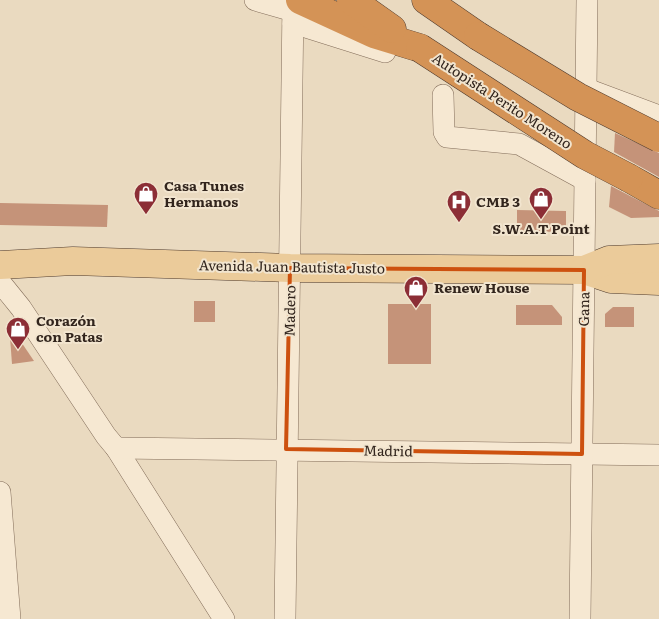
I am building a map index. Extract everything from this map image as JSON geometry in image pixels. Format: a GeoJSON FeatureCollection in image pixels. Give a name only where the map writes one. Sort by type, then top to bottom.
{"type":"FeatureCollection","features":[{"type":"Feature","properties":{"kind":"highway","name":"Autopista Perito Moreno"},"geometry":{"type":"LineString","coordinates":[[351,0],[420,48],[585,155],[659,193]]}},
{"type":"Feature","properties":{"kind":"highway"},"geometry":{"type":"LineString","coordinates":[[426,0],[478,36],[578,97],[659,138]]}},
{"type":"Feature","properties":{"kind":"highway"},"geometry":{"type":"LineString","coordinates":[[440,0],[478,36]]}},
{"type":"Feature","properties":{"kind":"highway"},"geometry":{"type":"LineString","coordinates":[[294,10],[420,48]]}},
{"type":"Feature","properties":{"kind":"main road","name":"Avenida Juan Bautista Justo"},"geometry":{"type":"LineString","coordinates":[[584,270],[610,260],[659,258]]}},
{"type":"Feature","properties":{"kind":"main road","name":"Avenida Juan Bautista Justo"},"geometry":{"type":"LineString","coordinates":[[0,265],[73,262],[290,268],[584,270],[611,279],[659,281]]}},
{"type":"Feature","properties":{"kind":"street"},"geometry":{"type":"LineString","coordinates":[[256,0],[294,10],[386,52]]}},
{"type":"Feature","properties":{"kind":"street","name":"Gana"},"geometry":{"type":"LineString","coordinates":[[580,619],[587,0]]}},
{"type":"Feature","properties":{"kind":"street","name":"Madero"},"geometry":{"type":"LineString","coordinates":[[285,619],[286,449],[294,10]]}},
{"type":"Feature","properties":{"kind":"street"},"geometry":{"type":"LineString","coordinates":[[587,89],[659,116]]}},
{"type":"Feature","properties":{"kind":"street"},"geometry":{"type":"LineString","coordinates":[[443,95],[444,132],[447,137],[519,144],[585,180]]}},
{"type":"Feature","properties":{"kind":"street"},"geometry":{"type":"LineString","coordinates":[[0,282],[21,308],[116,448],[224,619]]}},
{"type":"Feature","properties":{"kind":"street","name":"Madrid"},"geometry":{"type":"LineString","coordinates":[[116,448],[659,455]]}},
{"type":"Feature","properties":{"kind":"street"},"geometry":{"type":"LineString","coordinates":[[0,492],[10,619]]}},
{"type":"Feature","properties":{"kind":"highlighted area"},"geometry":{"type":"Polygon","coordinates":[[[290,268],[584,270],[582,454],[286,449],[290,268]]]}},
{"type":"Feature","properties":{"kind":"building"},"geometry":{"type":"Polygon","coordinates":[[[615,133],[659,153],[659,177],[614,152],[615,133]]]}},
{"type":"Feature","properties":{"kind":"building"},"geometry":{"type":"Polygon","coordinates":[[[611,186],[659,211],[659,217],[631,218],[609,207],[611,186]]]}},
{"type":"Feature","properties":{"kind":"building"},"geometry":{"type":"Polygon","coordinates":[[[0,203],[108,205],[107,227],[0,225],[0,203]]]}},
{"type":"Feature","properties":{"kind":"building","name":"S.W.A.T Point"},"geometry":{"type":"Polygon","coordinates":[[[517,210],[566,211],[566,228],[561,232],[517,231],[517,210]]]}},
{"type":"Feature","properties":{"kind":"building"},"geometry":{"type":"Polygon","coordinates":[[[194,301],[215,301],[215,322],[194,322],[194,301]]]}},
{"type":"Feature","properties":{"kind":"building"},"geometry":{"type":"Polygon","coordinates":[[[388,304],[431,304],[431,364],[388,364],[388,304]]]}},
{"type":"Feature","properties":{"kind":"building"},"geometry":{"type":"Polygon","coordinates":[[[516,305],[552,305],[562,317],[562,325],[516,325],[516,305]]]}},
{"type":"Feature","properties":{"kind":"building"},"geometry":{"type":"Polygon","coordinates":[[[613,307],[634,307],[634,327],[605,327],[605,314],[613,307]]]}},
{"type":"Feature","properties":{"kind":"building","name":"Corazón con Patas"},"geometry":{"type":"Polygon","coordinates":[[[9,324],[34,361],[12,364],[9,324]]]}},
{"type":"Feature","properties":{"kind":"place","name":"Casa Tunes Hermanos"},"geometry":{"type":"Point","coordinates":[146,215]}},
{"type":"Feature","properties":{"kind":"place","name":"S.W.A.T Point"},"geometry":{"type":"Point","coordinates":[541,220]}},
{"type":"Feature","properties":{"kind":"place","name":"CMB 3"},"geometry":{"type":"Point","coordinates":[459,223]}},
{"type":"Feature","properties":{"kind":"place","name":"Renew House"},"geometry":{"type":"Point","coordinates":[416,309]}},
{"type":"Feature","properties":{"kind":"place","name":"Corazón con Patas"},"geometry":{"type":"Point","coordinates":[18,350]}}]}
